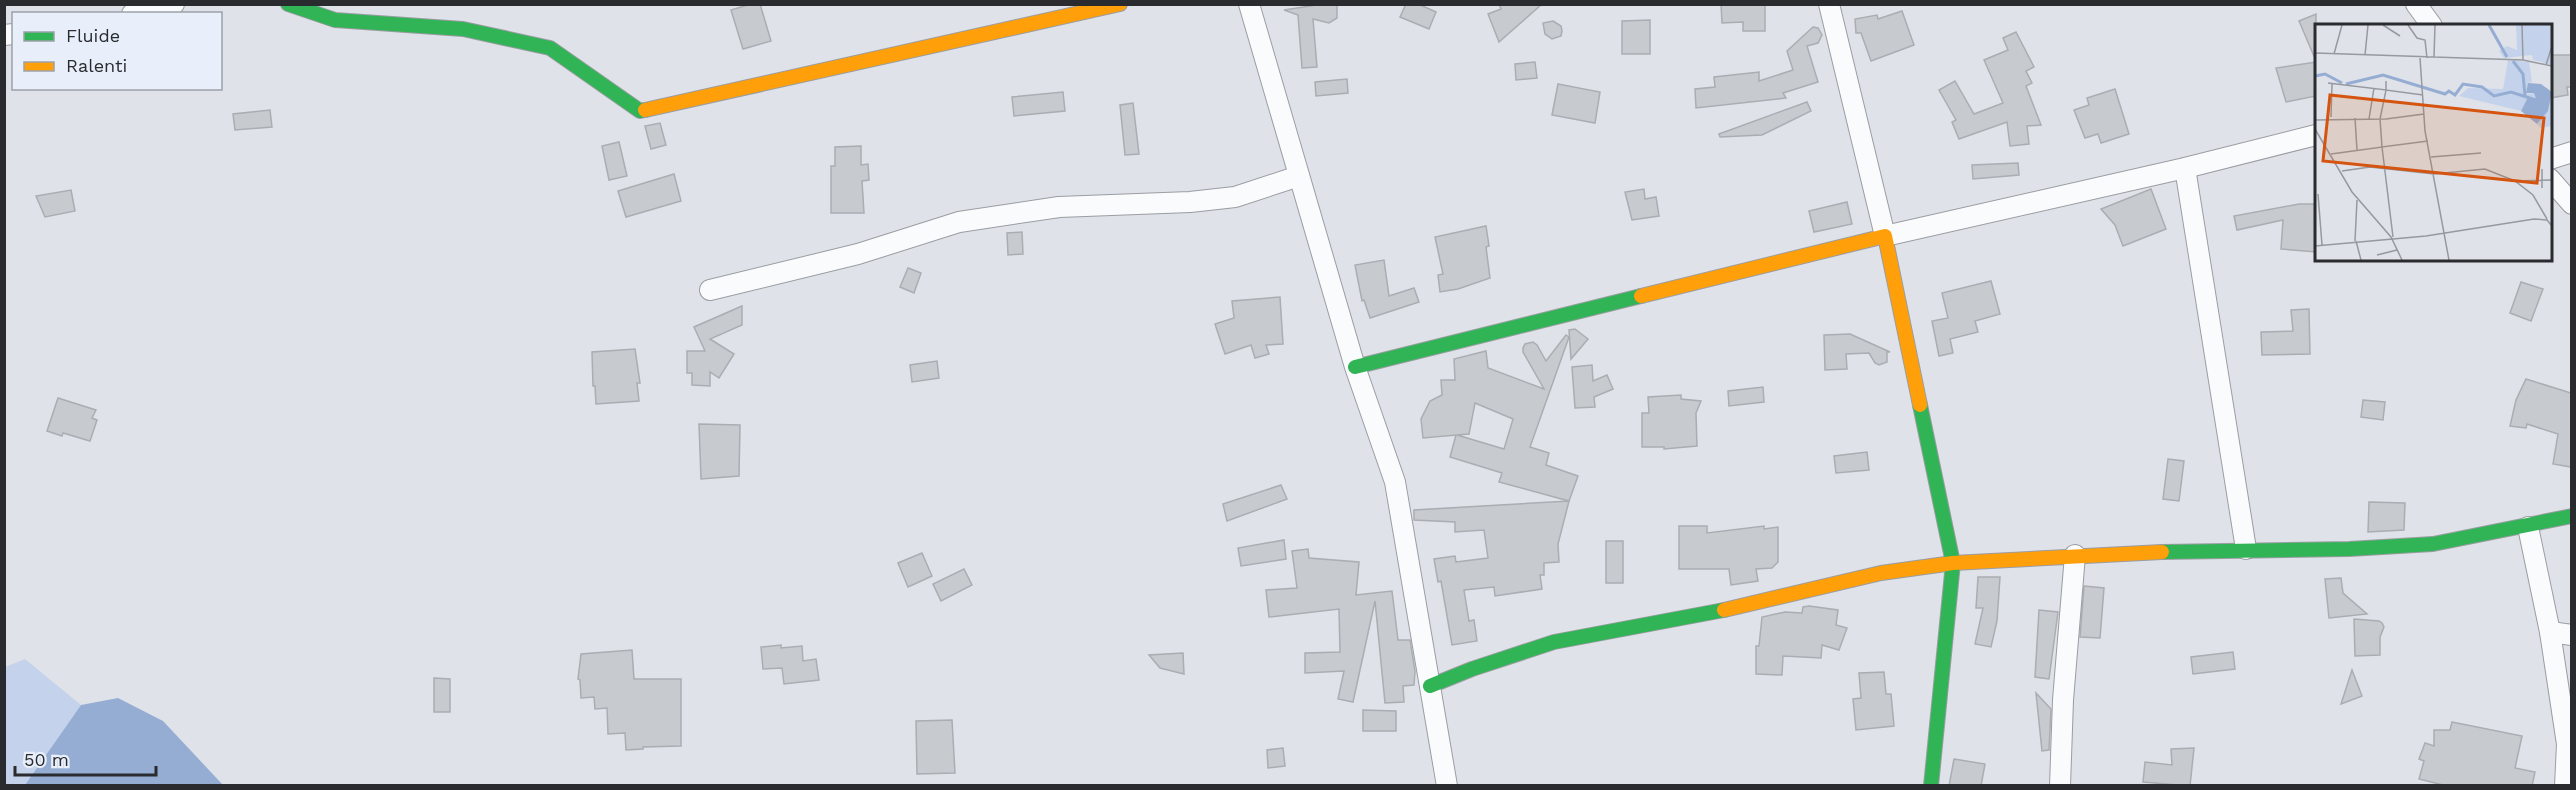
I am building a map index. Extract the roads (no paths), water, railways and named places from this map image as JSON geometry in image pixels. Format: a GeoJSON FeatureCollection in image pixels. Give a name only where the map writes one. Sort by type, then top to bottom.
{"type":"FeatureCollection","features":[{"type":"Feature","properties":{"kind":"street"},"geometry":{"type":"LineString","coordinates":[[140,12],[174,4]]}},
{"type":"Feature","properties":{"kind":"street"},"geometry":{"type":"LineString","coordinates":[[288,4],[335,20],[463,29],[550,48],[640,111],[1120,4]]}},
{"type":"Feature","properties":{"kind":"street"},"geometry":{"type":"LineString","coordinates":[[1249,4],[1355,367],[1395,482],[1448,786]]}},
{"type":"Feature","properties":{"kind":"street"},"geometry":{"type":"LineString","coordinates":[[1829,4],[1885,236],[1953,562],[1931,786]]}},
{"type":"Feature","properties":{"kind":"street"},"geometry":{"type":"LineString","coordinates":[[2415,4],[2430,24]]}},
{"type":"Feature","properties":{"kind":"street"},"geometry":{"type":"LineString","coordinates":[[1355,367],[1885,236],[2185,168],[2315,135]]}},
{"type":"Feature","properties":{"kind":"street"},"geometry":{"type":"LineString","coordinates":[[2552,158],[2571,152]]}},
{"type":"Feature","properties":{"kind":"street"},"geometry":{"type":"LineString","coordinates":[[2185,168],[2246,549]]}},
{"type":"Feature","properties":{"kind":"street"},"geometry":{"type":"LineString","coordinates":[[710,290],[858,254],[959,222],[1059,207],[1190,202],[1236,196],[1299,176]]}},
{"type":"Feature","properties":{"kind":"street"},"geometry":{"type":"LineString","coordinates":[[2552,181],[2571,204]]}},
{"type":"Feature","properties":{"kind":"street"},"geometry":{"type":"LineString","coordinates":[[1430,686],[1472,669],[1554,642],[1685,619],[1881,573],[1953,562],[2075,555],[2246,549],[2349,549],[2433,544],[2528,527],[2571,516]]}},
{"type":"Feature","properties":{"kind":"street"},"geometry":{"type":"LineString","coordinates":[[2528,527],[2550,632],[2567,744],[2565,786]]}},
{"type":"Feature","properties":{"kind":"street"},"geometry":{"type":"LineString","coordinates":[[2060,786],[2063,700],[2075,555]]}},
{"type":"Feature","properties":{"kind":"street"},"geometry":{"type":"LineString","coordinates":[[2550,632],[2571,635]]}}]}
